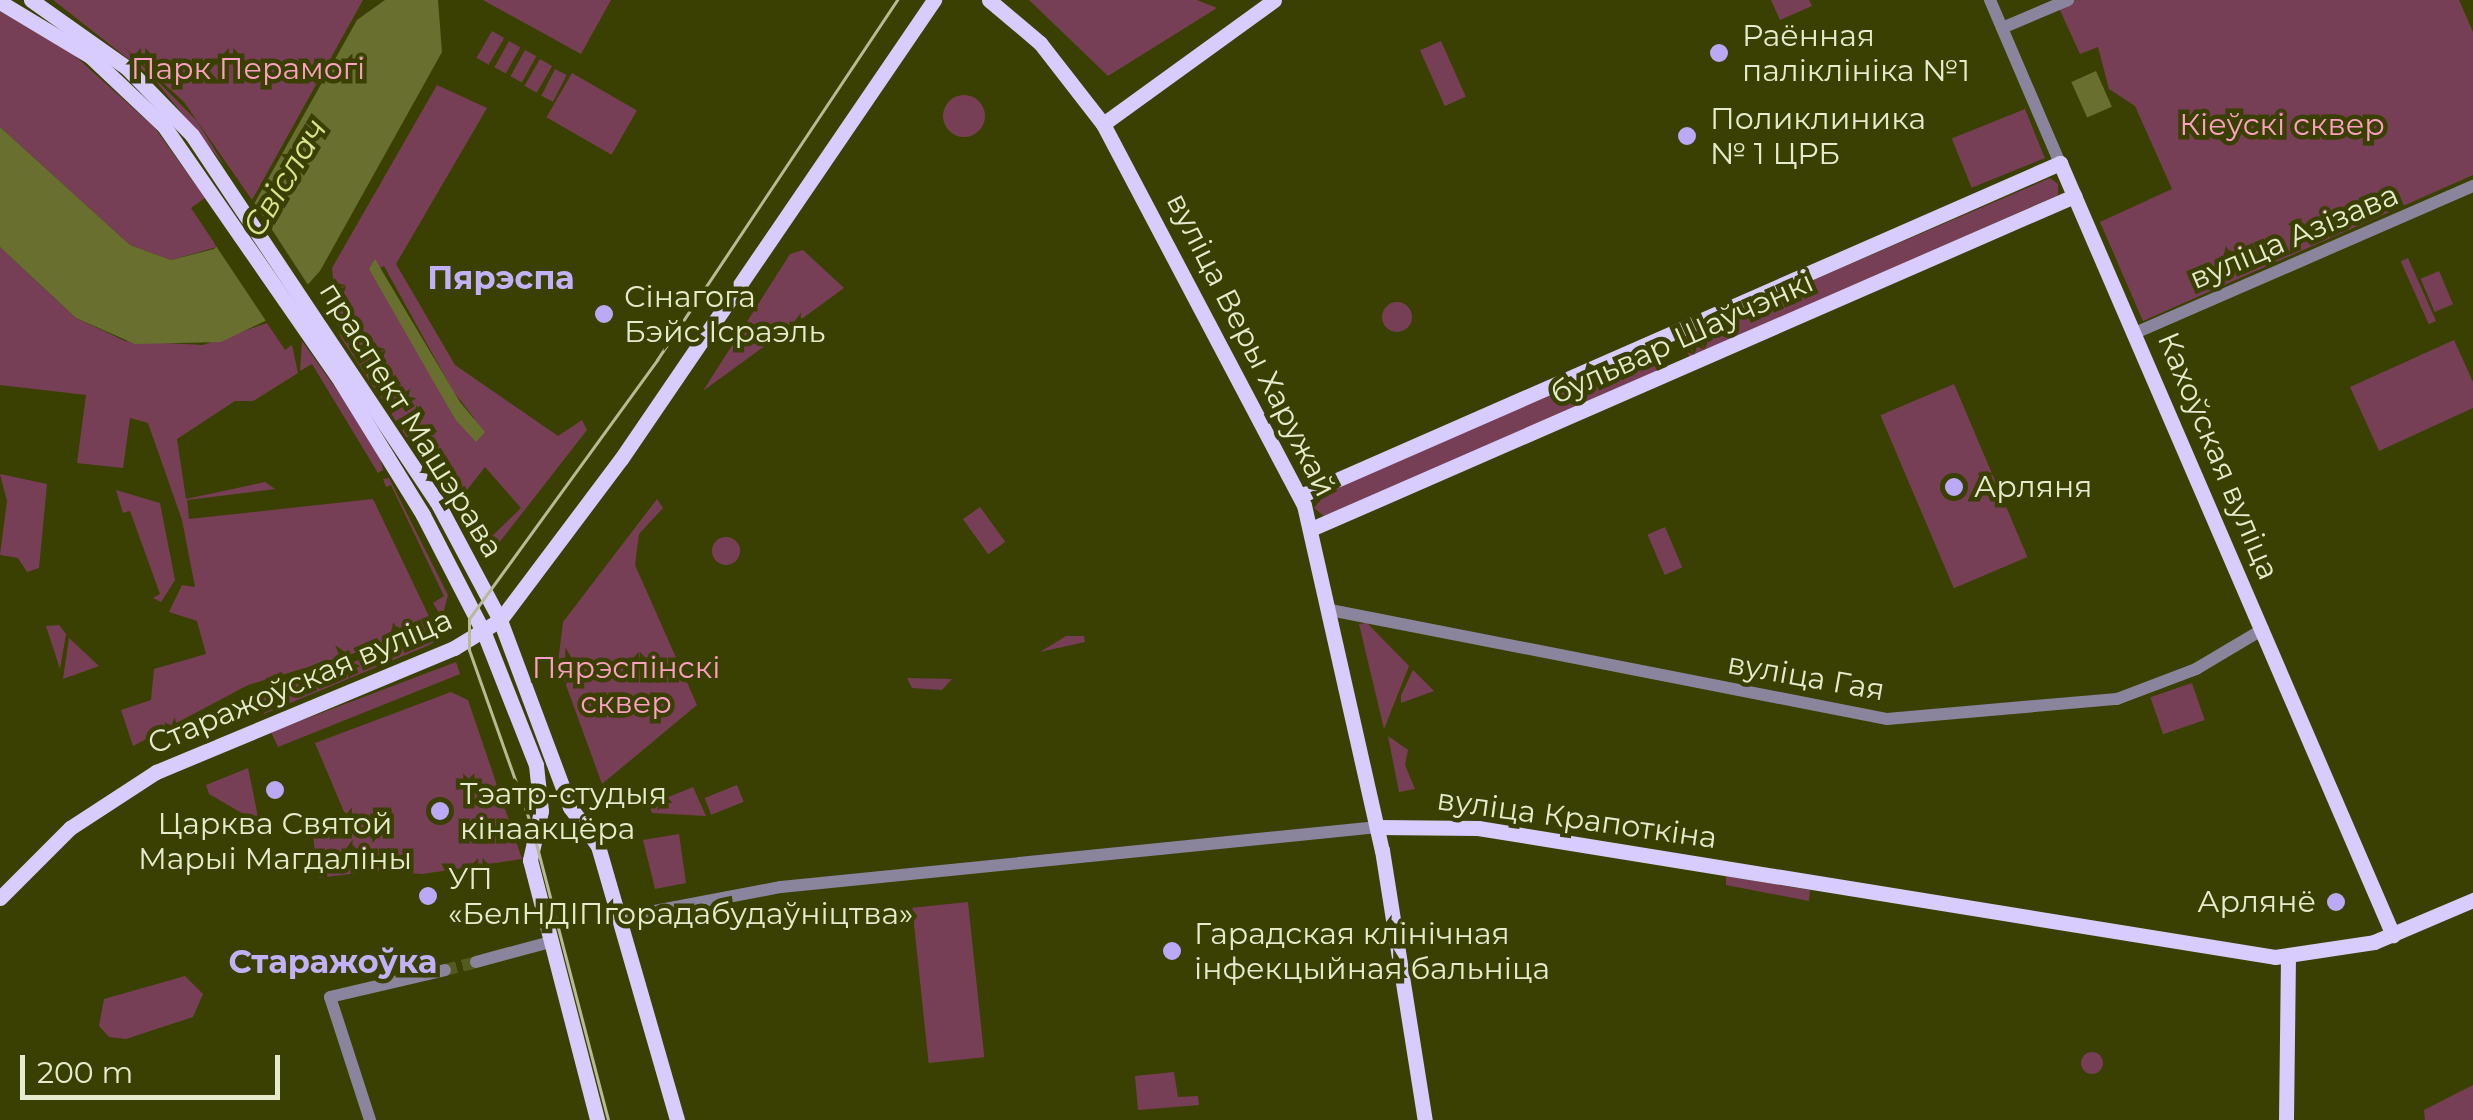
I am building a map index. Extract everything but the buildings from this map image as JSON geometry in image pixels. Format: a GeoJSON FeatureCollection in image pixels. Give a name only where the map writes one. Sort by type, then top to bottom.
{"type":"FeatureCollection","features":[{"type":"Feature","properties":{"kind":"main road","name":"праспект Машэрава"},"geometry":{"type":"LineString","coordinates":[[31,0],[138,78],[184,125],[220,188],[314,331],[437,502],[500,620],[570,807],[598,846],[677,1120]]}},
{"type":"Feature","properties":{"kind":"main road","name":"Старажоўская вуліца"},"geometry":{"type":"LineString","coordinates":[[0,898],[70,828],[156,772],[484,632],[500,620],[934,0]]}},
{"type":"Feature","properties":{"kind":"main road","name":"вуліца Веры Харужай"},"geometry":{"type":"LineString","coordinates":[[990,0],[1040,43],[1104,124],[1300,496],[1312,530],[1378,827],[1425,1120]]}},
{"type":"Feature","properties":{"kind":"main road"},"geometry":{"type":"LineString","coordinates":[[1104,124],[1274,0]]}},
{"type":"Feature","properties":{"kind":"main road","name":"праспект Машэрава"},"geometry":{"type":"LineString","coordinates":[[0,2],[72,42],[117,80],[220,188]]}},
{"type":"Feature","properties":{"kind":"main road","name":"Кахоўская вуліца"},"geometry":{"type":"LineString","coordinates":[[2060,164],[2393,935]]}},
{"type":"Feature","properties":{"kind":"main road","name":"бульвар Шаўчэнкі"},"geometry":{"type":"LineString","coordinates":[[1300,496],[2060,164]]}},
{"type":"Feature","properties":{"kind":"main road","name":"бульвар Шаўчэнкі"},"geometry":{"type":"LineString","coordinates":[[1312,530],[2074,196]]}},
{"type":"Feature","properties":{"kind":"main road","name":"праспект Машэрава"},"geometry":{"type":"LineString","coordinates":[[347,378],[484,632],[536,765],[541,811],[530,860],[597,1120]]}},
{"type":"Feature","properties":{"kind":"main road","name":"вуліца Крапоткіна"},"geometry":{"type":"LineString","coordinates":[[1378,827],[1478,828],[2288,957]]}},
{"type":"Feature","properties":{"kind":"main road"},"geometry":{"type":"LineString","coordinates":[[2286,1120],[2288,957],[2393,935],[2473,900]]}},
{"type":"Feature","properties":{"kind":"street","name":"Кахоўская вуліца"},"geometry":{"type":"LineString","coordinates":[[1990,0],[2060,164]]}},
{"type":"Feature","properties":{"kind":"street"},"geometry":{"type":"LineString","coordinates":[[2002,28],[2068,0]]}},
{"type":"Feature","properties":{"kind":"street","name":"вуліца Азізава"},"geometry":{"type":"LineString","coordinates":[[2135,333],[2473,186]]}},
{"type":"Feature","properties":{"kind":"street","name":"вуліца Гая"},"geometry":{"type":"LineString","coordinates":[[1330,610],[1887,719],[2118,699],[2196,668],[2263,630]]}},
{"type":"Feature","properties":{"kind":"street","name":"вуліца Крапоткіна"},"geometry":{"type":"LineString","coordinates":[[618,918],[781,887],[1378,827]]}},
{"type":"Feature","properties":{"kind":"street"},"geometry":{"type":"LineString","coordinates":[[476,962],[550,942]]}},
{"type":"Feature","properties":{"kind":"street"},"geometry":{"type":"LineString","coordinates":[[370,1120],[330,997],[446,970]]}},
{"type":"Feature","properties":{"kind":"green space","name":"Парк Перамогі"},"geometry":{"type":"Polygon","coordinates":[[[53,0],[363,0],[252,200],[184,102],[122,45],[197,121],[224,165],[154,79],[53,0]]]}},
{"type":"Feature","properties":{"kind":"green space"},"geometry":{"type":"Polygon","coordinates":[[[483,0],[611,0],[581,54],[483,0]]]}},
{"type":"Feature","properties":{"kind":"green space"},"geometry":{"type":"Polygon","coordinates":[[[1029,0],[1197,0],[1217,8],[1108,76],[1029,0]]]}},
{"type":"Feature","properties":{"kind":"green space"},"geometry":{"type":"Polygon","coordinates":[[[1771,0],[1809,0],[1812,6],[1780,20],[1771,0]]]}},
{"type":"Feature","properties":{"kind":"green space","name":"Кіеўскі сквер"},"geometry":{"type":"Polygon","coordinates":[[[2076,0],[2459,0],[2473,32],[2473,175],[2143,321],[2100,222],[2172,189],[2135,106],[2109,89],[2098,47],[2080,54],[2059,8],[2076,0]]]}},
{"type":"Feature","properties":{"kind":"green space"},"geometry":{"type":"Polygon","coordinates":[[[0,11],[73,54],[155,128],[205,198],[191,208],[217,247],[171,260],[130,245],[0,127],[0,11]]]}},
{"type":"Feature","properties":{"kind":"green space"},"geometry":{"type":"Polygon","coordinates":[[[492,31],[504,38],[489,65],[476,58],[492,31]]]}},
{"type":"Feature","properties":{"kind":"green space"},"geometry":{"type":"Polygon","coordinates":[[[509,41],[520,47],[506,74],[494,67],[509,41]]]}},
{"type":"Feature","properties":{"kind":"green space"},"geometry":{"type":"Polygon","coordinates":[[[1441,41],[1466,97],[1445,106],[1420,50],[1441,41]]]}},
{"type":"Feature","properties":{"kind":"green space"},"geometry":{"type":"Polygon","coordinates":[[[525,50],[536,56],[522,83],[510,76],[525,50]]]}},
{"type":"Feature","properties":{"kind":"green space"},"geometry":{"type":"Polygon","coordinates":[[[540,59],[552,66],[537,93],[524,86],[540,59]]]}},
{"type":"Feature","properties":{"kind":"green space"},"geometry":{"type":"Polygon","coordinates":[[[555,69],[567,75],[553,102],[541,96],[555,69]]]}},
{"type":"Feature","properties":{"kind":"green space"},"geometry":{"type":"Polygon","coordinates":[[[572,73],[637,110],[611,155],[546,117],[572,73]]]}},
{"type":"Feature","properties":{"kind":"green space"},"geometry":{"type":"Polygon","coordinates":[[[437,85],[487,108],[396,264],[455,365],[558,436],[582,420],[587,430],[495,548],[465,526],[340,336],[332,268],[437,85]],[[384,266],[373,271],[455,419],[475,419],[453,391],[384,266]],[[485,467],[456,504],[490,538],[521,508],[485,467]]]}},
{"type":"Feature","properties":{"kind":"green space"},"geometry":{"type":"Polygon","coordinates":[[[964,95],[979,101],[985,116],[979,131],[964,137],[949,131],[943,116],[949,101],[964,95]]]}},
{"type":"Feature","properties":{"kind":"green space"},"geometry":{"type":"Polygon","coordinates":[[[2025,109],[2045,158],[1972,188],[1952,139],[2025,109]]]}},
{"type":"Feature","properties":{"kind":"green space"},"geometry":{"type":"Polygon","coordinates":[[[2050,178],[2058,184],[2058,195],[1690,358],[1681,337],[2050,178]]]}},
{"type":"Feature","properties":{"kind":"green space"},"geometry":{"type":"Polygon","coordinates":[[[0,247],[76,318],[125,341],[203,345],[267,323],[285,350],[292,345],[298,373],[253,401],[235,401],[177,439],[186,499],[265,482],[275,489],[187,500],[189,519],[373,499],[435,629],[248,685],[133,746],[121,710],[151,700],[154,669],[206,654],[197,621],[169,612],[182,585],[195,587],[182,520],[148,423],[130,418],[123,468],[77,463],[86,395],[0,385],[0,247]]]}},
{"type":"Feature","properties":{"kind":"green space"},"geometry":{"type":"Polygon","coordinates":[[[803,250],[844,288],[703,391],[790,254],[803,250]]]}},
{"type":"Feature","properties":{"kind":"green space"},"geometry":{"type":"Polygon","coordinates":[[[2408,258],[2436,321],[2429,324],[2401,261],[2408,258]]]}},
{"type":"Feature","properties":{"kind":"green space"},"geometry":{"type":"Polygon","coordinates":[[[2439,271],[2453,304],[2435,312],[2421,279],[2439,271]]]}},
{"type":"Feature","properties":{"kind":"green space"},"geometry":{"type":"Polygon","coordinates":[[[1397,302],[1407,307],[1412,317],[1407,327],[1397,332],[1387,327],[1382,317],[1387,307],[1397,302]]]}},
{"type":"Feature","properties":{"kind":"green space"},"geometry":{"type":"Polygon","coordinates":[[[2454,340],[2473,382],[2473,408],[2379,451],[2350,387],[2454,340]]]}},
{"type":"Feature","properties":{"kind":"green space"},"geometry":{"type":"Polygon","coordinates":[[[302,341],[378,448],[383,470],[378,473],[312,364],[300,371],[302,341]]]}},
{"type":"Feature","properties":{"kind":"green space"},"geometry":{"type":"Polygon","coordinates":[[[1652,349],[1662,370],[1325,517],[1314,508],[1329,490],[1652,349]]]}},
{"type":"Feature","properties":{"kind":"green space","name":"Арляня"},"geometry":{"type":"Polygon","coordinates":[[[1954,384],[2027,557],[1954,588],[1880,415],[1954,384]]]}},
{"type":"Feature","properties":{"kind":"green space"},"geometry":{"type":"Polygon","coordinates":[[[0,474],[47,484],[39,568],[27,572],[18,558],[0,555],[7,501],[0,474]]]}},
{"type":"Feature","properties":{"kind":"green space"},"geometry":{"type":"Polygon","coordinates":[[[389,478],[448,595],[442,618],[433,603],[444,596],[391,485],[386,487],[383,479],[389,478]]]}},
{"type":"Feature","properties":{"kind":"green space"},"geometry":{"type":"Polygon","coordinates":[[[116,490],[160,503],[175,580],[161,602],[153,598],[160,594],[130,511],[123,513],[116,490]]]}},
{"type":"Feature","properties":{"kind":"green space","name":"Пярэспінскі сквер"},"geometry":{"type":"Polygon","coordinates":[[[657,499],[663,508],[639,534],[635,565],[697,705],[602,784],[558,663],[563,622],[657,499]]]}},
{"type":"Feature","properties":{"kind":"green space"},"geometry":{"type":"Polygon","coordinates":[[[980,507],[1005,542],[988,554],[963,519],[980,507]]]}},
{"type":"Feature","properties":{"kind":"green space"},"geometry":{"type":"Polygon","coordinates":[[[1665,527],[1682,568],[1665,575],[1648,534],[1665,527]]]}},
{"type":"Feature","properties":{"kind":"green space"},"geometry":{"type":"Polygon","coordinates":[[[726,537],[736,541],[740,551],[736,561],[726,565],[716,561],[712,551],[716,541],[726,537]]]}},
{"type":"Feature","properties":{"kind":"green space"},"geometry":{"type":"Polygon","coordinates":[[[1367,623],[1409,666],[1384,729],[1359,624],[1367,623]]]}},
{"type":"Feature","properties":{"kind":"green space"},"geometry":{"type":"Polygon","coordinates":[[[59,625],[66,634],[60,669],[46,626],[59,625]]]}},
{"type":"Feature","properties":{"kind":"green space"},"geometry":{"type":"Polygon","coordinates":[[[437,633],[440,639],[427,646],[264,714],[257,695],[437,633]]]}},
{"type":"Feature","properties":{"kind":"green space"},"geometry":{"type":"Polygon","coordinates":[[[1066,636],[1084,636],[1085,642],[1040,652],[1066,636]]]}},
{"type":"Feature","properties":{"kind":"green space"},"geometry":{"type":"Polygon","coordinates":[[[69,638],[99,666],[63,679],[69,638]]]}},
{"type":"Feature","properties":{"kind":"green space"},"geometry":{"type":"Polygon","coordinates":[[[456,662],[460,674],[278,747],[271,732],[456,662]]]}},
{"type":"Feature","properties":{"kind":"green space"},"geometry":{"type":"Polygon","coordinates":[[[1413,670],[1434,691],[1401,703],[1401,695],[1413,670]]]}},
{"type":"Feature","properties":{"kind":"green space"},"geometry":{"type":"Polygon","coordinates":[[[907,678],[952,679],[942,690],[912,688],[907,678]]]}},
{"type":"Feature","properties":{"kind":"green space"},"geometry":{"type":"Polygon","coordinates":[[[2192,683],[2205,720],[2163,734],[2150,697],[2192,683]]]}},
{"type":"Feature","properties":{"kind":"green space"},"geometry":{"type":"Polygon","coordinates":[[[451,692],[468,700],[522,859],[423,874],[374,871],[318,878],[312,827],[344,812],[315,743],[451,692]]]}},
{"type":"Feature","properties":{"kind":"green space"},"geometry":{"type":"Polygon","coordinates":[[[1388,736],[1408,750],[1405,765],[1415,789],[1399,792],[1388,736]]]}},
{"type":"Feature","properties":{"kind":"green space"},"geometry":{"type":"Polygon","coordinates":[[[248,768],[259,823],[209,794],[206,785],[248,768]]]}},
{"type":"Feature","properties":{"kind":"green space"},"geometry":{"type":"Polygon","coordinates":[[[737,785],[744,802],[711,815],[705,798],[737,785]]]}},
{"type":"Feature","properties":{"kind":"green space"},"geometry":{"type":"Polygon","coordinates":[[[693,787],[706,816],[652,813],[649,805],[693,787]]]}},
{"type":"Feature","properties":{"kind":"green space"},"geometry":{"type":"Polygon","coordinates":[[[679,834],[686,883],[655,889],[643,840],[679,834]]]}},
{"type":"Feature","properties":{"kind":"green space"},"geometry":{"type":"Polygon","coordinates":[[[1726,876],[1810,890],[1809,901],[1726,885],[1726,876]]]}},
{"type":"Feature","properties":{"kind":"green space"},"geometry":{"type":"Polygon","coordinates":[[[968,902],[984,1057],[929,1063],[912,908],[968,902]]]}},
{"type":"Feature","properties":{"kind":"green space"},"geometry":{"type":"Polygon","coordinates":[[[185,976],[203,994],[193,1017],[126,1039],[109,1037],[99,1026],[104,999],[185,976]]]}},
{"type":"Feature","properties":{"kind":"green space"},"geometry":{"type":"Polygon","coordinates":[[[2088,1052],[2096,1052],[2103,1063],[2096,1074],[2088,1074],[2081,1067],[2081,1059],[2088,1052]]]}},
{"type":"Feature","properties":{"kind":"green space"},"geometry":{"type":"Polygon","coordinates":[[[1174,1072],[1178,1097],[1198,1096],[1199,1105],[1138,1110],[1135,1076],[1174,1072]]]}},
{"type":"Feature","properties":{"kind":"green space"},"geometry":{"type":"Polygon","coordinates":[[[2473,1085],[2473,1120],[2425,1120],[2424,1110],[2473,1085]]]}},
{"type":"Feature","properties":{"kind":"water","name":"Свіслач"},"geometry":{"type":"Polygon","coordinates":[[[385,0],[438,0],[442,52],[320,271],[282,313],[221,342],[135,344],[76,318],[0,247],[0,127],[130,245],[171,260],[214,249],[244,222],[357,20],[385,0]]]}},
{"type":"Feature","properties":{"kind":"water"},"geometry":{"type":"Polygon","coordinates":[[[2096,71],[2112,107],[2087,118],[2071,82],[2096,71]]]}},
{"type":"Feature","properties":{"kind":"water"},"geometry":{"type":"Polygon","coordinates":[[[375,259],[460,402],[485,432],[476,442],[455,419],[369,269],[375,259]]]}},
{"type":"Feature","properties":{"kind":"pier"},"geometry":{"type":"Polygon","coordinates":[[[252,199],[312,291],[270,327],[214,243],[252,199]]]}},
{"type":"Feature","properties":{"kind":"tunnel"},"geometry":{"type":"LineString","coordinates":[[445,970],[476,962]]}},
{"type":"Feature","properties":{"kind":"tram line"},"geometry":{"type":"LineString","coordinates":[[608,1120],[532,828],[469,650],[469,619],[657,360],[897,0]]}},
{"type":"Feature","properties":{"kind":"place","name":"Раённая паліклініка №1"},"geometry":{"type":"Point","coordinates":[1719,53]}},
{"type":"Feature","properties":{"kind":"place","name":"Поликлиника № 1 ЦРБ"},"geometry":{"type":"Point","coordinates":[1687,136]}},
{"type":"Feature","properties":{"kind":"place","name":"Сінагога Бэйс Ісраэль"},"geometry":{"type":"Point","coordinates":[604,314]}},
{"type":"Feature","properties":{"kind":"place","name":"Арляня"},"geometry":{"type":"Point","coordinates":[1954,487]}},
{"type":"Feature","properties":{"kind":"place","name":"Царква Святой Марыі Магдаліны"},"geometry":{"type":"Point","coordinates":[275,790]}},
{"type":"Feature","properties":{"kind":"place","name":"Тэатр-студыя кінаакцёра"},"geometry":{"type":"Point","coordinates":[440,811]}},
{"type":"Feature","properties":{"kind":"place","name":"УП «БелНДІПгорадабудаўніцтва»"},"geometry":{"type":"Point","coordinates":[428,896]}},
{"type":"Feature","properties":{"kind":"place","name":"Арлянё"},"geometry":{"type":"Point","coordinates":[2336,902]}},
{"type":"Feature","properties":{"kind":"place","name":"Гарадская клінічная інфекцыйная бальніца"},"geometry":{"type":"Point","coordinates":[1172,951]}},
{"type":"Feature","properties":{"kind":"district","name":"Пярэспа"},"geometry":{"type":"Point","coordinates":[501,278]}},
{"type":"Feature","properties":{"kind":"district","name":"Старажоўка"},"geometry":{"type":"Point","coordinates":[333,962]}}]}
